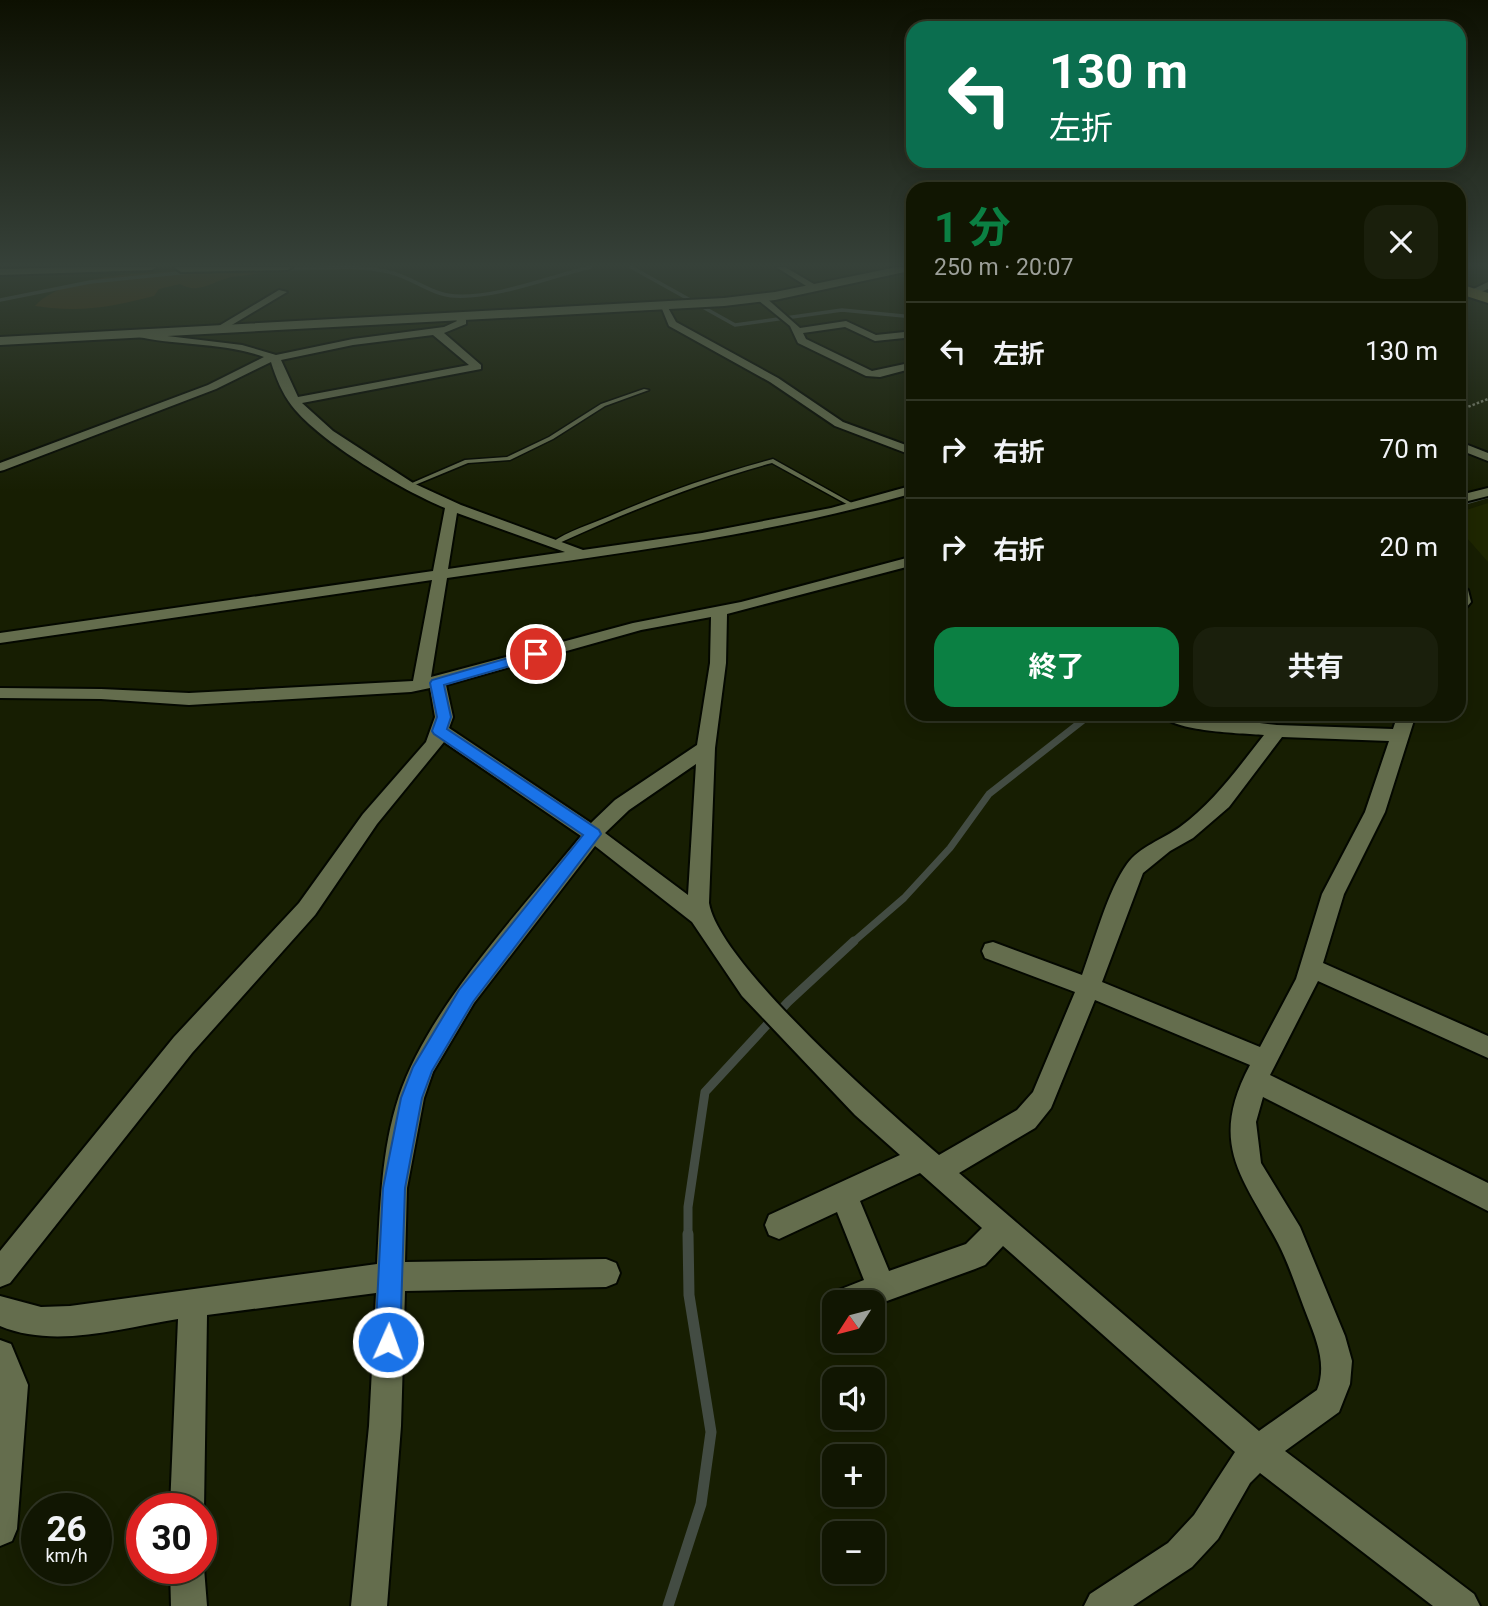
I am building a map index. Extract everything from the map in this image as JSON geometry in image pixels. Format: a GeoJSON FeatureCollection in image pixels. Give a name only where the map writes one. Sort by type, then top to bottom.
{"type":"FeatureCollection","features":[{"type":"Feature","properties":{"kind":"street"},"geometry":{"type":"LineString","coordinates":[[193,342],[241,349],[275,358]]}},
{"type":"Feature","properties":{"kind":"street"},"geometry":{"type":"LineString","coordinates":[[0,467],[212,387],[262,361],[353,342]]}},
{"type":"Feature","properties":{"kind":"street"},"geometry":{"type":"LineString","coordinates":[[295,401],[477,367],[448,342]]}},
{"type":"Feature","properties":{"kind":"street"},"geometry":{"type":"LineString","coordinates":[[705,342],[774,380],[839,424],[906,449]]}},
{"type":"Feature","properties":{"kind":"street"},"geometry":{"type":"LineString","coordinates":[[804,342],[870,374],[906,367]]}},
{"type":"Feature","properties":{"kind":"street"},"geometry":{"type":"LineString","coordinates":[[275,358],[295,401],[313,424],[408,486],[452,506],[581,554]]}},
{"type":"Feature","properties":{"kind":"street"},"geometry":{"type":"LineString","coordinates":[[1466,448],[1488,457]]}},
{"type":"Feature","properties":{"kind":"street"},"geometry":{"type":"LineString","coordinates":[[0,638],[702,537],[854,506],[906,491]]}},
{"type":"Feature","properties":{"kind":"street"},"geometry":{"type":"LineString","coordinates":[[1466,498],[1488,492]]}},
{"type":"Feature","properties":{"kind":"street"},"geometry":{"type":"LineString","coordinates":[[0,1273],[183,1045],[307,909],[370,819],[434,744],[444,717],[429,684],[440,574],[452,506]]}},
{"type":"Feature","properties":{"kind":"street"},"geometry":{"type":"LineString","coordinates":[[0,693],[101,694],[189,699],[379,690],[429,684],[616,632],[719,611],[906,562]]}},
{"type":"Feature","properties":{"kind":"street"},"geometry":{"type":"LineString","coordinates":[[719,611],[718,663],[706,747],[698,903],[700,916],[718,947],[750,989],[864,1108],[1258,1451],[1462,1606]]}},
{"type":"Feature","properties":{"kind":"street"},"geometry":{"type":"LineString","coordinates":[[1102,1606],[1180,1555],[1206,1527],[1239,1472],[1258,1451],[1328,1401],[1335,1384],[1337,1361],[1312,1287],[1290,1237],[1249,1167],[1243,1122],[1260,1070],[1311,968],[1333,894],[1374,812],[1404,724],[1277,731],[1187,721]]}},
{"type":"Feature","properties":{"kind":"street"},"geometry":{"type":"LineString","coordinates":[[440,731],[593,834],[700,916]]}},
{"type":"Feature","properties":{"kind":"street"},"geometry":{"type":"LineString","coordinates":[[779,1225],[844,1194],[930,1164],[1026,1119],[1042,1100],[1135,868],[1155,851],[1192,828],[1222,802],[1277,731]]}},
{"type":"Feature","properties":{"kind":"street"},"geometry":{"type":"LineString","coordinates":[[369,1606],[386,1426],[394,1188],[411,1098],[424,1067],[466,996],[593,834],[622,805],[706,747]]}},
{"type":"Feature","properties":{"kind":"street"},"geometry":{"type":"LineString","coordinates":[[993,951],[1089,986],[1260,1070],[1488,1197]]}},
{"type":"Feature","properties":{"kind":"street"},"geometry":{"type":"LineString","coordinates":[[1311,968],[1488,1047]]}},
{"type":"Feature","properties":{"kind":"street"},"geometry":{"type":"LineString","coordinates":[[844,1194],[881,1288]]}},
{"type":"Feature","properties":{"kind":"street"},"geometry":{"type":"LineString","coordinates":[[876,1290],[975,1255],[1002,1227]]}},
{"type":"Feature","properties":{"kind":"street"},"geometry":{"type":"LineString","coordinates":[[0,1311],[41,1322],[69,1321],[192,1302],[390,1277],[606,1273]]}},
{"type":"Feature","properties":{"kind":"street"},"geometry":{"type":"LineString","coordinates":[[187,1493],[192,1302]]}},
{"type":"Feature","properties":{"kind":"street"},"geometry":{"type":"LineString","coordinates":[[0,1355],[13,1385],[0,1529]]}},
{"type":"Feature","properties":{"kind":"street"},"geometry":{"type":"LineString","coordinates":[[188,1584],[189,1606]]}},
{"type":"Feature","properties":{"kind":"lane"},"geometry":{"type":"LineString","coordinates":[[408,486],[467,461],[508,459],[551,438],[603,405],[646,390]]}},
{"type":"Feature","properties":{"kind":"lane"},"geometry":{"type":"LineString","coordinates":[[555,543],[645,503],[726,473],[773,461],[854,506]]}},
{"type":"Feature","properties":{"kind":"path"},"geometry":{"type":"LineString","coordinates":[[1466,408],[1488,399]]}},
{"type":"Feature","properties":{"kind":"shaded area"},"geometry":{"type":"Polygon","coordinates":[[[1488,503],[1488,562],[1466,537],[1466,510],[1488,503]]]}},
{"type":"Feature","properties":{"kind":"waterway"},"geometry":{"type":"LineString","coordinates":[[1466,502],[1488,496]]}},
{"type":"Feature","properties":{"kind":"waterway"},"geometry":{"type":"LineString","coordinates":[[852,943],[904,898],[950,848],[989,794],[1082,721]]}},
{"type":"Feature","properties":{"kind":"waterway"},"geometry":{"type":"LineString","coordinates":[[688,1234],[688,1207],[705,1092],[788,1002],[854,941]]}},
{"type":"Feature","properties":{"kind":"waterway"},"geometry":{"type":"LineString","coordinates":[[668,1606],[701,1504],[711,1432],[689,1295],[688,1234]]}},
{"type":"Feature","properties":{"kind":"route"},"geometry":{"type":"LineString","coordinates":[[388,1342],[394,1188],[411,1098],[441,1035],[466,996],[593,834],[440,731],[444,717],[437,683],[536,654]]}}]}
